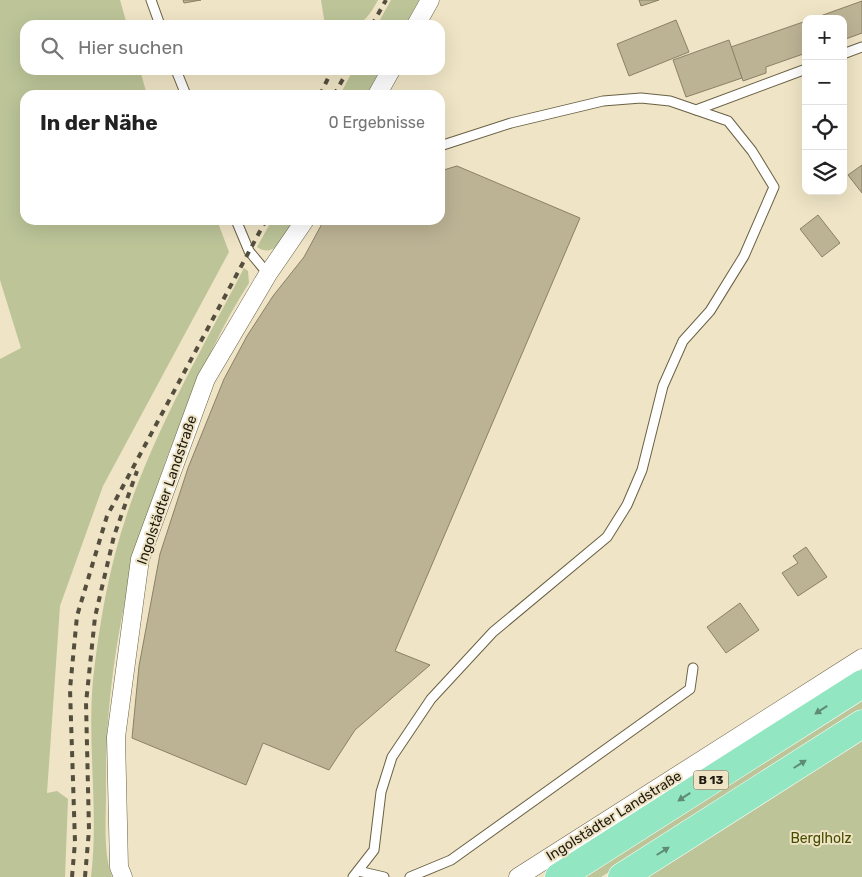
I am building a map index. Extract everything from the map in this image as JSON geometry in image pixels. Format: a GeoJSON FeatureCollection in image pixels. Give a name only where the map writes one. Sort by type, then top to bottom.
{"type":"FeatureCollection","features":[{"type":"Feature","properties":{"kind":"main road","name":"Ingolstädter Landstraße"},"geometry":{"type":"LineString","coordinates":[[559,877],[862,684]]}},
{"type":"Feature","properties":{"kind":"main road","name":"B 13"},"geometry":{"type":"LineString","coordinates":[[622,877],[862,724]]}},
{"type":"Feature","properties":{"kind":"street"},"geometry":{"type":"LineString","coordinates":[[419,20],[430,0]]}},
{"type":"Feature","properties":{"kind":"street"},"geometry":{"type":"LineString","coordinates":[[381,90],[388,75]]}},
{"type":"Feature","properties":{"kind":"street","name":"Ingolstädter Landstraße"},"geometry":{"type":"LineString","coordinates":[[123,877],[119,867],[116,737],[140,559],[206,379],[268,274],[302,225]]}},
{"type":"Feature","properties":{"kind":"street","name":"Ingolstädter Landstraße"},"geometry":{"type":"LineString","coordinates":[[518,877],[862,658]]}},
{"type":"Feature","properties":{"kind":"lane"},"geometry":{"type":"LineString","coordinates":[[151,0],[158,20]]}},
{"type":"Feature","properties":{"kind":"lane"},"geometry":{"type":"LineString","coordinates":[[847,53],[862,47]]}},
{"type":"Feature","properties":{"kind":"lane"},"geometry":{"type":"LineString","coordinates":[[696,110],[802,70]]}},
{"type":"Feature","properties":{"kind":"lane"},"geometry":{"type":"LineString","coordinates":[[178,75],[184,90]]}},
{"type":"Feature","properties":{"kind":"lane"},"geometry":{"type":"LineString","coordinates":[[356,874],[374,850],[381,792],[392,757],[431,700],[493,632],[607,536],[627,505],[642,470],[663,386],[682,341],[710,311],[748,247],[774,187],[752,151],[728,121],[670,102],[641,98],[603,102],[511,123],[445,144]]}},
{"type":"Feature","properties":{"kind":"lane"},"geometry":{"type":"LineString","coordinates":[[238,225],[249,251],[268,274]]}},
{"type":"Feature","properties":{"kind":"lane"},"geometry":{"type":"LineString","coordinates":[[410,877],[451,860],[690,689],[693,668]]}},
{"type":"Feature","properties":{"kind":"lane"},"geometry":{"type":"LineString","coordinates":[[356,874],[384,877]]}},
{"type":"Feature","properties":{"kind":"green space"},"geometry":{"type":"Polygon","coordinates":[[[0,0],[120,0],[126,20],[20,20],[20,75],[141,75],[146,90],[20,90],[20,225],[219,225],[229,252],[103,486],[60,606],[47,793],[57,791],[68,799],[65,877],[0,877],[0,359],[21,348],[0,280],[0,0]]]}},
{"type":"Feature","properties":{"kind":"green space"},"geometry":{"type":"Polygon","coordinates":[[[321,0],[378,0],[363,20],[324,20],[321,0]]]}},
{"type":"Feature","properties":{"kind":"green space"},"geometry":{"type":"Polygon","coordinates":[[[391,0],[419,0],[408,20],[380,20],[391,0]]]}},
{"type":"Feature","properties":{"kind":"green space"},"geometry":{"type":"Polygon","coordinates":[[[350,75],[377,75],[369,90],[343,90],[350,75]]]}},
{"type":"Feature","properties":{"kind":"green space"},"geometry":{"type":"Polygon","coordinates":[[[269,225],[292,225],[275,248],[264,250],[257,247],[269,225]]]}},
{"type":"Feature","properties":{"kind":"green space"},"geometry":{"type":"Polygon","coordinates":[[[244,268],[248,271],[249,283],[222,330],[192,395],[167,458],[137,551],[117,647],[110,696],[107,745],[106,847],[112,877],[91,877],[94,828],[91,729],[93,680],[98,638],[115,555],[127,514],[152,450],[181,388],[244,268]]]}},
{"type":"Feature","properties":{"kind":"green space"},"geometry":{"type":"Polygon","coordinates":[[[862,694],[862,712],[601,877],[575,877],[862,694]]]}},
{"type":"Feature","properties":{"kind":"green space","name":"Berglholz"},"geometry":{"type":"Polygon","coordinates":[[[862,737],[862,877],[641,877],[862,737]]]}},
{"type":"Feature","properties":{"kind":"building"},"geometry":{"type":"Polygon","coordinates":[[[183,0],[201,0],[184,3],[183,0]]]}},
{"type":"Feature","properties":{"kind":"building"},"geometry":{"type":"Polygon","coordinates":[[[639,0],[659,0],[641,6],[639,0]]]}},
{"type":"Feature","properties":{"kind":"building"},"geometry":{"type":"Polygon","coordinates":[[[862,1],[862,33],[847,39],[847,15],[823,15],[862,1]]]}},
{"type":"Feature","properties":{"kind":"building"},"geometry":{"type":"Polygon","coordinates":[[[676,20],[689,52],[629,76],[617,44],[676,20]]]}},
{"type":"Feature","properties":{"kind":"building"},"geometry":{"type":"Polygon","coordinates":[[[802,22],[802,54],[766,67],[766,73],[743,81],[731,47],[802,22]]]}},
{"type":"Feature","properties":{"kind":"building"},"geometry":{"type":"Polygon","coordinates":[[[729,40],[742,78],[686,97],[673,60],[729,40]]]}},
{"type":"Feature","properties":{"kind":"building"},"geometry":{"type":"Polygon","coordinates":[[[862,165],[862,193],[848,175],[862,165]]]}},
{"type":"Feature","properties":{"kind":"building"},"geometry":{"type":"Polygon","coordinates":[[[457,166],[580,218],[395,651],[430,665],[355,730],[329,770],[263,743],[246,785],[132,738],[139,666],[160,554],[188,468],[224,379],[247,336],[273,296],[304,257],[321,225],[445,225],[445,170],[457,166]]]}},
{"type":"Feature","properties":{"kind":"building"},"geometry":{"type":"Polygon","coordinates":[[[818,215],[840,243],[822,257],[800,229],[818,215]]]}},
{"type":"Feature","properties":{"kind":"building"},"geometry":{"type":"Polygon","coordinates":[[[806,547],[827,577],[798,596],[782,573],[798,563],[793,556],[806,547]]]}},
{"type":"Feature","properties":{"kind":"building"},"geometry":{"type":"Polygon","coordinates":[[[740,603],[759,630],[726,653],[707,627],[740,603]]]}},
{"type":"Feature","properties":{"kind":"railway"},"geometry":{"type":"LineString","coordinates":[[375,20],[386,0]]}},
{"type":"Feature","properties":{"kind":"railway"},"geometry":{"type":"LineString","coordinates":[[322,90],[330,75]]}},
{"type":"Feature","properties":{"kind":"railway"},"geometry":{"type":"LineString","coordinates":[[337,90],[345,75]]}},
{"type":"Feature","properties":{"kind":"railway"},"geometry":{"type":"LineString","coordinates":[[72,877],[75,842],[70,689],[77,616],[107,516],[263,225]]}},
{"type":"Feature","properties":{"kind":"railway"},"geometry":{"type":"LineString","coordinates":[[85,877],[89,830],[86,703],[95,617],[114,536],[137,471]]}}]}
